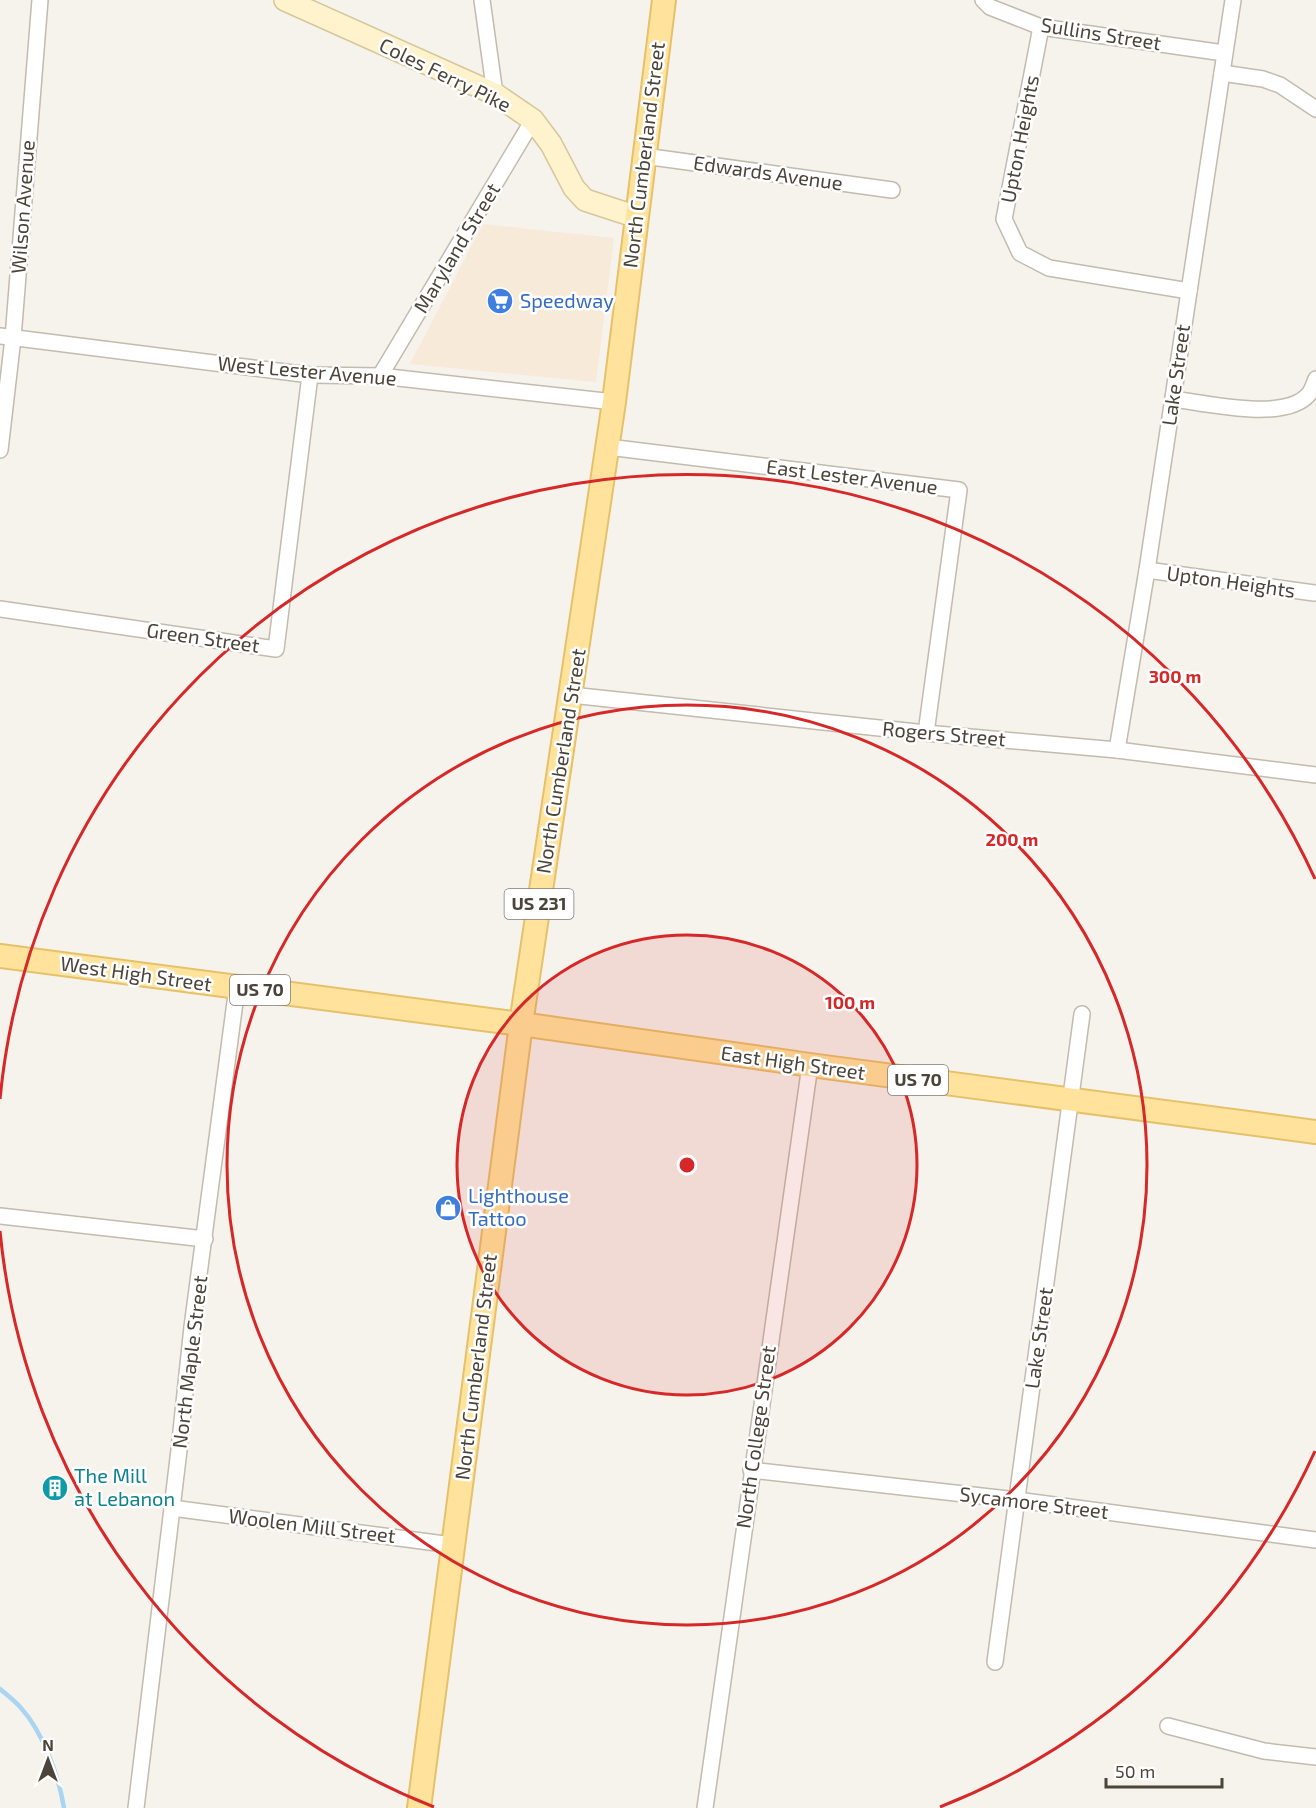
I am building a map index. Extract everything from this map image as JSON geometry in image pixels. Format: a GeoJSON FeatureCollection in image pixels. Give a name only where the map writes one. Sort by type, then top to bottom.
{"type":"FeatureCollection","features":[{"type":"Feature","properties":{"kind":"main road","name":"North Cumberland Street"},"geometry":{"type":"LineString","coordinates":[[419,1808],[521,1024],[608,447],[664,0]]}},
{"type":"Feature","properties":{"kind":"main road","name":"West High Street"},"geometry":{"type":"LineString","coordinates":[[0,956],[521,1024]]}},
{"type":"Feature","properties":{"kind":"main road","name":"East High Street"},"geometry":{"type":"LineString","coordinates":[[521,1024],[1316,1132]]}},
{"type":"Feature","properties":{"kind":"street","name":"Wilson Avenue"},"geometry":{"type":"LineString","coordinates":[[0,450],[7,337],[40,0]]}},
{"type":"Feature","properties":{"kind":"street","name":"Coles Ferry Pike"},"geometry":{"type":"LineString","coordinates":[[285,0],[495,94],[534,120],[551,144],[574,188],[585,200],[637,217]]}},
{"type":"Feature","properties":{"kind":"street"},"geometry":{"type":"LineString","coordinates":[[482,0],[495,94]]}},
{"type":"Feature","properties":{"kind":"street","name":"Sullins Street"},"geometry":{"type":"LineString","coordinates":[[983,0],[990,7],[1041,27],[1224,52]]}},
{"type":"Feature","properties":{"kind":"street","name":"Lake Street"},"geometry":{"type":"LineString","coordinates":[[1117,750],[1147,570],[1233,0]]}},
{"type":"Feature","properties":{"kind":"street","name":"Upton Heights"},"geometry":{"type":"LineString","coordinates":[[1041,27],[1004,219],[1020,253],[1049,268],[1189,291]]}},
{"type":"Feature","properties":{"kind":"street"},"geometry":{"type":"LineString","coordinates":[[1222,73],[1263,79],[1280,85],[1316,109]]}},
{"type":"Feature","properties":{"kind":"street","name":"Maryland Street"},"geometry":{"type":"LineString","coordinates":[[380,376],[534,120]]}},
{"type":"Feature","properties":{"kind":"street","name":"Edwards Avenue"},"geometry":{"type":"LineString","coordinates":[[644,156],[892,190]]}},
{"type":"Feature","properties":{"kind":"street","name":"West Lester Avenue"},"geometry":{"type":"LineString","coordinates":[[7,337],[310,375],[380,376],[614,402]]}},
{"type":"Feature","properties":{"kind":"street","name":"Green Street"},"geometry":{"type":"LineString","coordinates":[[0,609],[276,649],[310,375]]}},
{"type":"Feature","properties":{"kind":"street"},"geometry":{"type":"LineString","coordinates":[[1173,399],[1260,410],[1282,409],[1299,402],[1309,394],[1316,379]]}},
{"type":"Feature","properties":{"kind":"street","name":"East Lester Avenue"},"geometry":{"type":"LineString","coordinates":[[608,447],[959,490],[926,733]]}},
{"type":"Feature","properties":{"kind":"street","name":"Upton Heights"},"geometry":{"type":"LineString","coordinates":[[1147,570],[1314,593]]}},
{"type":"Feature","properties":{"kind":"street","name":"Rogers Street"},"geometry":{"type":"LineString","coordinates":[[571,695],[926,733],[1117,750],[1316,775]]}},
{"type":"Feature","properties":{"kind":"street","name":"North Maple Street"},"geometry":{"type":"LineString","coordinates":[[136,1808],[192,1327],[237,987]]}},
{"type":"Feature","properties":{"kind":"street","name":"Lake Street"},"geometry":{"type":"LineString","coordinates":[[995,1662],[1082,1014]]}},
{"type":"Feature","properties":{"kind":"street","name":"North College Street"},"geometry":{"type":"LineString","coordinates":[[705,1808],[810,1065]]}},
{"type":"Feature","properties":{"kind":"street"},"geometry":{"type":"LineString","coordinates":[[0,1216],[205,1239]]}},
{"type":"Feature","properties":{"kind":"street","name":"Sycamore Street"},"geometry":{"type":"LineString","coordinates":[[752,1470],[1017,1500],[1316,1540]]}},
{"type":"Feature","properties":{"kind":"street","name":"Woolen Mill Street"},"geometry":{"type":"LineString","coordinates":[[172,1508],[452,1545]]}},
{"type":"Feature","properties":{"kind":"street"},"geometry":{"type":"LineString","coordinates":[[1168,1726],[1264,1751],[1316,1757]]}},
{"type":"Feature","properties":{"kind":"shaded area"},"geometry":{"type":"Polygon","coordinates":[[[483,224],[614,238],[596,382],[410,364],[483,224]]]}},
{"type":"Feature","properties":{"kind":"waterway"},"geometry":{"type":"LineString","coordinates":[[0,1689],[21,1708],[43,1742],[54,1769],[64,1808]]}},
{"type":"Feature","properties":{"kind":"place","name":"Speedway"},"geometry":{"type":"Point","coordinates":[500,301]}},
{"type":"Feature","properties":{"kind":"place","name":"Lighthouse Tattoo"},"geometry":{"type":"Point","coordinates":[448,1208]}},
{"type":"Feature","properties":{"kind":"place","name":"The Mill at Lebanon"},"geometry":{"type":"Point","coordinates":[55,1488]}}]}
